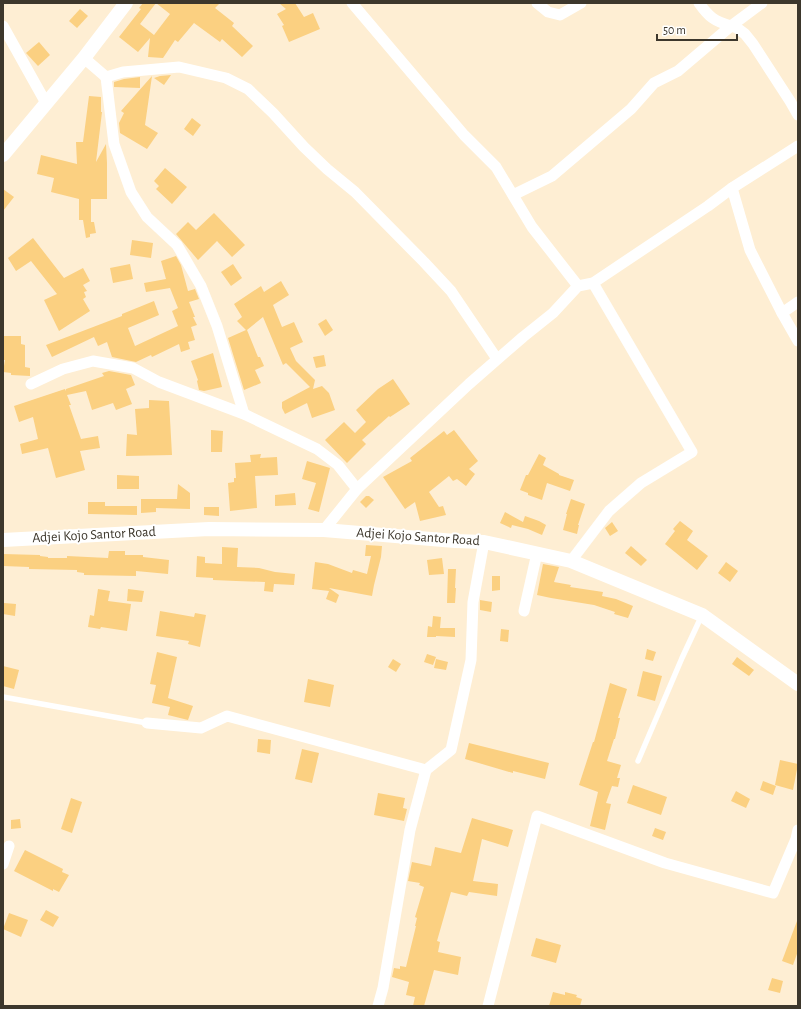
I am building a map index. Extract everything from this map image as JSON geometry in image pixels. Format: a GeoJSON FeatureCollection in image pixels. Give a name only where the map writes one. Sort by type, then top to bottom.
{"type":"FeatureCollection","features":[{"type":"Feature","properties":{"kind":"street"},"geometry":{"type":"LineString","coordinates":[[3,155],[84,58],[126,3]]}},
{"type":"Feature","properties":{"kind":"street"},"geometry":{"type":"LineString","coordinates":[[352,3],[464,135],[496,167],[532,227],[578,286]]}},
{"type":"Feature","properties":{"kind":"street"},"geometry":{"type":"LineString","coordinates":[[537,3],[548,12],[560,14],[581,3]]}},
{"type":"Feature","properties":{"kind":"street"},"geometry":{"type":"LineString","coordinates":[[698,3],[710,17],[716,21],[737,28],[745,34],[753,44],[798,115]]}},
{"type":"Feature","properties":{"kind":"street"},"geometry":{"type":"LineString","coordinates":[[513,195],[552,176],[631,110],[654,83],[678,71],[731,26],[762,3]]}},
{"type":"Feature","properties":{"kind":"street"},"geometry":{"type":"LineString","coordinates":[[3,26],[46,103]]}},
{"type":"Feature","properties":{"kind":"street"},"geometry":{"type":"LineString","coordinates":[[84,58],[106,77],[114,144],[131,192],[147,217],[177,245],[202,286],[217,326],[244,414]]}},
{"type":"Feature","properties":{"kind":"street"},"geometry":{"type":"LineString","coordinates":[[106,77],[123,72],[179,67],[226,78],[248,89],[274,113],[327,170],[355,192],[451,291],[497,359]]}},
{"type":"Feature","properties":{"kind":"street"},"geometry":{"type":"LineString","coordinates":[[324,530],[357,489],[497,359],[553,313],[578,286],[593,283],[708,206],[732,188],[798,146]]}},
{"type":"Feature","properties":{"kind":"street"},"geometry":{"type":"LineString","coordinates":[[732,188],[750,250],[798,341]]}},
{"type":"Feature","properties":{"kind":"street"},"geometry":{"type":"LineString","coordinates":[[571,561],[609,511],[641,483],[692,452],[593,283]]}},
{"type":"Feature","properties":{"kind":"street"},"geometry":{"type":"LineString","coordinates":[[782,313],[798,302]]}},
{"type":"Feature","properties":{"kind":"street"},"geometry":{"type":"LineString","coordinates":[[31,384],[63,368],[93,361],[133,368],[159,382],[244,414],[317,449],[338,466],[357,489]]}},
{"type":"Feature","properties":{"kind":"street","name":"Adjei Kojo Santor Road"},"geometry":{"type":"LineString","coordinates":[[3,540],[210,529],[324,530],[484,542],[571,561],[702,615],[798,684]]}},
{"type":"Feature","properties":{"kind":"street"},"geometry":{"type":"LineString","coordinates":[[378,1006],[410,830],[426,770],[451,750],[471,660],[473,602],[484,542]]}},
{"type":"Feature","properties":{"kind":"street"},"geometry":{"type":"LineString","coordinates":[[524,611],[537,554]]}},
{"type":"Feature","properties":{"kind":"street"},"geometry":{"type":"LineString","coordinates":[[147,723],[201,728],[227,716],[426,770]]}},
{"type":"Feature","properties":{"kind":"street"},"geometry":{"type":"LineString","coordinates":[[488,1006],[537,816],[665,863],[774,892],[796,839],[798,830]]}},
{"type":"Feature","properties":{"kind":"street"},"geometry":{"type":"LineString","coordinates":[[3,864],[8,846]]}},
{"type":"Feature","properties":{"kind":"lane"},"geometry":{"type":"LineString","coordinates":[[638,761],[702,615]]}},
{"type":"Feature","properties":{"kind":"lane"},"geometry":{"type":"LineString","coordinates":[[3,697],[147,723]]}},
{"type":"Feature","properties":{"kind":"building"},"geometry":{"type":"Polygon","coordinates":[[[143,3],[156,3],[220,3],[215,8],[234,23],[232,26],[253,46],[242,57],[222,39],[220,42],[194,23],[178,42],[175,40],[163,58],[148,57],[150,38],[138,52],[119,37],[141,9],[139,8],[143,3]],[[156,3],[140,24],[154,35],[170,14],[156,3]]]}},
{"type":"Feature","properties":{"kind":"building"},"geometry":{"type":"Polygon","coordinates":[[[279,3],[295,3],[304,17],[313,13],[320,29],[289,42],[282,26],[284,25],[277,14],[286,9],[279,3]]]}},
{"type":"Feature","properties":{"kind":"building"},"geometry":{"type":"Polygon","coordinates":[[[80,9],[88,16],[77,28],[69,21],[80,9]]]}},
{"type":"Feature","properties":{"kind":"building"},"geometry":{"type":"Polygon","coordinates":[[[39,42],[50,55],[38,66],[26,53],[39,42]]]}},
{"type":"Feature","properties":{"kind":"building"},"geometry":{"type":"Polygon","coordinates":[[[171,75],[164,85],[154,78],[160,76],[171,75]]]}},
{"type":"Feature","properties":{"kind":"building"},"geometry":{"type":"Polygon","coordinates":[[[152,76],[145,125],[158,133],[147,149],[120,133],[119,123],[124,113],[121,111],[152,76]]]}},
{"type":"Feature","properties":{"kind":"building"},"geometry":{"type":"Polygon","coordinates":[[[140,77],[140,88],[114,87],[114,82],[140,77]]]}},
{"type":"Feature","properties":{"kind":"building"},"geometry":{"type":"Polygon","coordinates":[[[89,96],[101,97],[102,112],[96,162],[106,144],[107,199],[91,199],[91,222],[94,222],[96,233],[90,234],[90,237],[86,238],[83,220],[79,220],[79,199],[51,192],[54,178],[37,174],[41,155],[77,164],[76,142],[83,142],[89,96]]]}},
{"type":"Feature","properties":{"kind":"building"},"geometry":{"type":"Polygon","coordinates":[[[192,118],[201,125],[193,136],[184,129],[192,118]]]}},
{"type":"Feature","properties":{"kind":"building"},"geometry":{"type":"Polygon","coordinates":[[[165,168],[187,187],[172,204],[156,189],[159,186],[154,181],[165,168]]]}},
{"type":"Feature","properties":{"kind":"building"},"geometry":{"type":"Polygon","coordinates":[[[3,189],[14,197],[3,211],[3,189]]]}},
{"type":"Feature","properties":{"kind":"building"},"geometry":{"type":"Polygon","coordinates":[[[214,213],[245,245],[232,257],[217,241],[198,260],[176,234],[188,222],[196,230],[214,213]]]}},
{"type":"Feature","properties":{"kind":"building"},"geometry":{"type":"Polygon","coordinates":[[[33,238],[64,278],[83,268],[90,281],[83,285],[87,291],[84,292],[86,297],[83,299],[90,311],[59,331],[44,300],[57,294],[31,261],[16,271],[8,258],[33,238]]]}},
{"type":"Feature","properties":{"kind":"building"},"geometry":{"type":"Polygon","coordinates":[[[132,240],[153,243],[151,258],[130,255],[132,240]]]}},
{"type":"Feature","properties":{"kind":"building"},"geometry":{"type":"Polygon","coordinates":[[[176,256],[181,265],[188,291],[195,289],[199,299],[189,302],[197,325],[191,327],[195,340],[188,342],[190,349],[181,352],[179,344],[152,357],[151,355],[136,362],[112,357],[107,342],[98,346],[94,337],[52,357],[46,345],[122,316],[122,314],[154,301],[159,315],[128,328],[135,346],[178,326],[172,311],[178,308],[170,288],[146,292],[144,283],[166,279],[161,261],[176,256]]]}},
{"type":"Feature","properties":{"kind":"building"},"geometry":{"type":"Polygon","coordinates":[[[130,264],[133,279],[113,283],[110,268],[130,264]]]}},
{"type":"Feature","properties":{"kind":"building"},"geometry":{"type":"Polygon","coordinates":[[[233,264],[242,278],[231,286],[221,272],[233,264]]]}},
{"type":"Feature","properties":{"kind":"building"},"geometry":{"type":"Polygon","coordinates":[[[281,281],[289,295],[273,305],[282,327],[294,322],[303,342],[290,348],[296,361],[315,380],[313,389],[322,386],[329,393],[335,410],[312,418],[307,403],[285,414],[282,408],[282,402],[310,387],[286,363],[283,365],[263,317],[247,330],[258,357],[260,357],[264,366],[255,370],[261,383],[244,390],[228,338],[246,330],[237,321],[242,317],[234,304],[261,286],[264,292],[281,281]]]}},
{"type":"Feature","properties":{"kind":"building"},"geometry":{"type":"Polygon","coordinates":[[[326,319],[333,330],[325,336],[318,324],[326,319]]]}},
{"type":"Feature","properties":{"kind":"building"},"geometry":{"type":"Polygon","coordinates":[[[3,336],[21,336],[21,344],[25,345],[25,367],[30,368],[30,376],[11,375],[11,373],[3,372],[5,360],[3,360],[3,336]]]}},
{"type":"Feature","properties":{"kind":"building"},"geometry":{"type":"Polygon","coordinates":[[[213,353],[222,387],[204,391],[199,390],[198,380],[191,361],[213,353]]]}},
{"type":"Feature","properties":{"kind":"building"},"geometry":{"type":"Polygon","coordinates":[[[324,355],[326,366],[316,368],[313,357],[324,355]]]}},
{"type":"Feature","properties":{"kind":"building"},"geometry":{"type":"Polygon","coordinates":[[[109,371],[131,375],[135,385],[126,389],[132,404],[116,410],[113,403],[92,410],[86,391],[67,395],[81,439],[98,436],[100,448],[80,451],[85,470],[56,478],[48,448],[22,454],[20,444],[38,439],[33,417],[19,422],[14,406],[65,389],[66,391],[66,389],[104,376],[102,373],[109,371]]]}},
{"type":"Feature","properties":{"kind":"building"},"geometry":{"type":"Polygon","coordinates":[[[393,379],[410,404],[390,417],[389,416],[362,440],[366,444],[347,463],[325,440],[344,422],[355,433],[366,422],[356,410],[378,389],[393,379]]]}},
{"type":"Feature","properties":{"kind":"building"},"geometry":{"type":"Polygon","coordinates":[[[149,400],[169,401],[172,455],[126,456],[127,434],[137,435],[135,409],[149,408],[149,400]]]}},
{"type":"Feature","properties":{"kind":"building"},"geometry":{"type":"Polygon","coordinates":[[[211,430],[223,431],[222,452],[211,452],[211,430]]]}},
{"type":"Feature","properties":{"kind":"building"},"geometry":{"type":"Polygon","coordinates":[[[454,430],[478,461],[469,469],[475,474],[466,486],[457,479],[453,481],[449,476],[429,492],[439,507],[443,506],[446,515],[420,521],[415,502],[405,509],[383,477],[412,461],[410,458],[444,431],[447,435],[454,430]]]}},
{"type":"Feature","properties":{"kind":"building"},"geometry":{"type":"Polygon","coordinates":[[[261,454],[260,458],[277,457],[278,475],[255,476],[257,508],[230,511],[228,483],[234,482],[234,478],[236,478],[235,463],[251,462],[250,455],[261,454]]]}},
{"type":"Feature","properties":{"kind":"building"},"geometry":{"type":"Polygon","coordinates":[[[539,454],[546,458],[543,465],[559,475],[574,480],[570,491],[547,483],[542,500],[528,495],[528,493],[520,490],[526,475],[528,475],[539,454]]]}},
{"type":"Feature","properties":{"kind":"building"},"geometry":{"type":"Polygon","coordinates":[[[307,461],[330,468],[319,512],[308,509],[316,483],[302,479],[307,461]]]}},
{"type":"Feature","properties":{"kind":"building"},"geometry":{"type":"Polygon","coordinates":[[[117,475],[139,476],[139,489],[117,489],[117,475]]]}},
{"type":"Feature","properties":{"kind":"building"},"geometry":{"type":"Polygon","coordinates":[[[178,484],[190,493],[190,509],[156,508],[156,512],[141,513],[141,499],[177,499],[178,484]]]}},
{"type":"Feature","properties":{"kind":"building"},"geometry":{"type":"Polygon","coordinates":[[[295,493],[296,505],[275,506],[275,495],[295,493]]]}},
{"type":"Feature","properties":{"kind":"building"},"geometry":{"type":"Polygon","coordinates":[[[366,496],[369,496],[374,500],[366,508],[360,502],[366,496]]]}},
{"type":"Feature","properties":{"kind":"building"},"geometry":{"type":"Polygon","coordinates":[[[571,499],[585,504],[578,525],[577,534],[563,530],[571,499]]]}},
{"type":"Feature","properties":{"kind":"building"},"geometry":{"type":"Polygon","coordinates":[[[88,502],[105,502],[105,506],[137,506],[137,515],[88,514],[88,502]]]}},
{"type":"Feature","properties":{"kind":"building"},"geometry":{"type":"Polygon","coordinates":[[[204,507],[219,507],[219,516],[204,515],[204,507]]]}},
{"type":"Feature","properties":{"kind":"building"},"geometry":{"type":"Polygon","coordinates":[[[505,512],[523,522],[525,516],[546,525],[542,535],[528,529],[512,525],[511,528],[500,523],[505,512]]]}},
{"type":"Feature","properties":{"kind":"building"},"geometry":{"type":"Polygon","coordinates":[[[680,521],[693,531],[687,540],[708,556],[697,570],[665,544],[675,531],[673,529],[680,521]]]}},
{"type":"Feature","properties":{"kind":"building"},"geometry":{"type":"Polygon","coordinates":[[[612,522],[618,531],[610,536],[605,528],[612,522]]]}},
{"type":"Feature","properties":{"kind":"building"},"geometry":{"type":"Polygon","coordinates":[[[366,545],[382,546],[372,596],[329,588],[339,595],[336,603],[326,599],[329,591],[312,589],[315,562],[328,564],[352,573],[353,570],[367,574],[371,556],[365,556],[366,545]]]}},
{"type":"Feature","properties":{"kind":"building"},"geometry":{"type":"Polygon","coordinates":[[[631,546],[647,560],[641,566],[625,553],[631,546]]]}},
{"type":"Feature","properties":{"kind":"building"},"geometry":{"type":"Polygon","coordinates":[[[222,547],[238,548],[237,567],[259,568],[275,572],[295,574],[294,585],[274,584],[273,592],[264,591],[265,582],[213,580],[213,578],[196,577],[197,556],[205,557],[205,563],[222,564],[222,547]]]}},
{"type":"Feature","properties":{"kind":"building"},"geometry":{"type":"Polygon","coordinates":[[[109,551],[125,551],[125,555],[143,555],[143,557],[169,560],[168,574],[136,571],[136,576],[84,575],[84,573],[77,572],[77,570],[29,569],[29,567],[3,566],[3,554],[40,555],[48,558],[67,558],[67,556],[108,558],[109,551]]]}},
{"type":"Feature","properties":{"kind":"building"},"geometry":{"type":"Polygon","coordinates":[[[442,558],[444,574],[429,575],[427,560],[442,558]]]}},
{"type":"Feature","properties":{"kind":"building"},"geometry":{"type":"Polygon","coordinates":[[[726,562],[738,571],[730,582],[718,573],[726,562]]]}},
{"type":"Feature","properties":{"kind":"building"},"geometry":{"type":"Polygon","coordinates":[[[543,564],[559,567],[554,582],[571,585],[570,587],[603,592],[602,596],[616,599],[633,606],[628,618],[614,614],[615,612],[594,605],[537,595],[543,564]]]}},
{"type":"Feature","properties":{"kind":"building"},"geometry":{"type":"Polygon","coordinates":[[[448,569],[456,569],[455,603],[447,603],[448,569]]]}},
{"type":"Feature","properties":{"kind":"building"},"geometry":{"type":"Polygon","coordinates":[[[492,576],[500,576],[500,590],[492,591],[492,576]]]}},
{"type":"Feature","properties":{"kind":"building"},"geometry":{"type":"Polygon","coordinates":[[[98,589],[110,591],[108,601],[131,604],[127,631],[101,627],[100,629],[88,627],[90,615],[94,616],[98,589]]]}},
{"type":"Feature","properties":{"kind":"building"},"geometry":{"type":"Polygon","coordinates":[[[128,589],[144,591],[142,602],[127,601],[128,589]]]}},
{"type":"Feature","properties":{"kind":"building"},"geometry":{"type":"Polygon","coordinates":[[[480,600],[492,602],[491,612],[480,610],[480,600]]]}},
{"type":"Feature","properties":{"kind":"building"},"geometry":{"type":"Polygon","coordinates":[[[4,603],[16,604],[15,616],[3,614],[4,603]]]}},
{"type":"Feature","properties":{"kind":"building"},"geometry":{"type":"Polygon","coordinates":[[[160,611],[194,617],[195,613],[206,615],[200,647],[188,644],[189,641],[156,636],[160,611]]]}},
{"type":"Feature","properties":{"kind":"building"},"geometry":{"type":"Polygon","coordinates":[[[433,616],[441,617],[440,628],[455,628],[455,637],[427,637],[428,626],[432,627],[433,616]]]}},
{"type":"Feature","properties":{"kind":"building"},"geometry":{"type":"Polygon","coordinates":[[[501,629],[509,630],[508,642],[500,641],[501,629]]]}},
{"type":"Feature","properties":{"kind":"building"},"geometry":{"type":"Polygon","coordinates":[[[647,649],[656,652],[653,661],[645,659],[647,649]]]}},
{"type":"Feature","properties":{"kind":"building"},"geometry":{"type":"Polygon","coordinates":[[[157,652],[177,657],[168,698],[193,706],[188,720],[168,715],[170,707],[152,703],[156,685],[150,684],[157,652]]]}},
{"type":"Feature","properties":{"kind":"building"},"geometry":{"type":"Polygon","coordinates":[[[427,654],[436,657],[433,665],[424,662],[427,654]]]}},
{"type":"Feature","properties":{"kind":"building"},"geometry":{"type":"Polygon","coordinates":[[[737,657],[754,670],[749,676],[732,664],[737,657]]]}},
{"type":"Feature","properties":{"kind":"building"},"geometry":{"type":"Polygon","coordinates":[[[393,659],[401,664],[396,672],[388,667],[393,659]]]}},
{"type":"Feature","properties":{"kind":"building"},"geometry":{"type":"Polygon","coordinates":[[[436,659],[448,662],[446,670],[434,668],[436,659]]]}},
{"type":"Feature","properties":{"kind":"building"},"geometry":{"type":"Polygon","coordinates":[[[3,666],[19,670],[14,689],[3,686],[3,666]]]}},
{"type":"Feature","properties":{"kind":"building"},"geometry":{"type":"Polygon","coordinates":[[[643,671],[662,676],[655,701],[637,696],[643,671]]]}},
{"type":"Feature","properties":{"kind":"building"},"geometry":{"type":"Polygon","coordinates":[[[308,679],[334,685],[330,707],[304,702],[308,679]]]}},
{"type":"Feature","properties":{"kind":"building"},"geometry":{"type":"Polygon","coordinates":[[[610,683],[627,689],[618,718],[620,718],[615,739],[607,761],[621,765],[617,778],[620,778],[618,787],[612,786],[606,803],[611,804],[605,830],[590,826],[598,792],[579,785],[594,742],[610,683]]]}},
{"type":"Feature","properties":{"kind":"building"},"geometry":{"type":"Polygon","coordinates":[[[258,739],[271,740],[270,754],[257,752],[258,739]]]}},
{"type":"Feature","properties":{"kind":"building"},"geometry":{"type":"Polygon","coordinates":[[[469,743],[549,763],[545,779],[513,771],[513,773],[465,759],[469,743]]]}},
{"type":"Feature","properties":{"kind":"building"},"geometry":{"type":"Polygon","coordinates":[[[302,749],[319,753],[312,783],[295,779],[302,749]]]}},
{"type":"Feature","properties":{"kind":"building"},"geometry":{"type":"Polygon","coordinates":[[[780,760],[798,764],[793,790],[775,785],[780,760]]]}},
{"type":"Feature","properties":{"kind":"building"},"geometry":{"type":"Polygon","coordinates":[[[763,781],[776,786],[773,795],[760,790],[763,781]]]}},
{"type":"Feature","properties":{"kind":"building"},"geometry":{"type":"Polygon","coordinates":[[[633,785],[667,797],[661,815],[627,803],[633,785]]]}},
{"type":"Feature","properties":{"kind":"building"},"geometry":{"type":"Polygon","coordinates":[[[736,791],[750,799],[746,808],[731,801],[736,791]]]}},
{"type":"Feature","properties":{"kind":"building"},"geometry":{"type":"Polygon","coordinates":[[[378,793],[405,798],[403,808],[407,809],[404,821],[374,815],[378,793]]]}},
{"type":"Feature","properties":{"kind":"building"},"geometry":{"type":"Polygon","coordinates":[[[71,798],[82,802],[72,833],[61,829],[71,798]]]}},
{"type":"Feature","properties":{"kind":"building"},"geometry":{"type":"Polygon","coordinates":[[[472,818],[513,830],[508,847],[482,839],[473,881],[498,884],[497,896],[469,892],[467,896],[451,892],[437,941],[440,942],[438,952],[461,957],[458,975],[434,970],[424,1006],[413,1006],[415,997],[406,995],[409,982],[392,977],[394,968],[400,969],[400,966],[406,967],[416,926],[417,918],[415,917],[424,887],[419,885],[420,883],[408,881],[412,862],[431,866],[435,847],[461,853],[472,818]]]}},
{"type":"Feature","properties":{"kind":"building"},"geometry":{"type":"Polygon","coordinates":[[[20,819],[21,828],[11,829],[11,820],[20,819]]]}},
{"type":"Feature","properties":{"kind":"building"},"geometry":{"type":"Polygon","coordinates":[[[655,828],[666,832],[663,840],[652,836],[655,828]]]}},
{"type":"Feature","properties":{"kind":"building"},"geometry":{"type":"Polygon","coordinates":[[[25,850],[63,869],[62,872],[69,875],[59,892],[53,889],[53,891],[14,871],[25,850]]]}},
{"type":"Feature","properties":{"kind":"building"},"geometry":{"type":"Polygon","coordinates":[[[46,910],[59,917],[53,927],[40,920],[46,910]]]}},
{"type":"Feature","properties":{"kind":"building"},"geometry":{"type":"Polygon","coordinates":[[[9,913],[28,920],[21,937],[3,929],[9,913]]]}},
{"type":"Feature","properties":{"kind":"building"},"geometry":{"type":"Polygon","coordinates":[[[797,921],[798,951],[793,965],[782,961],[797,921]]]}},
{"type":"Feature","properties":{"kind":"building"},"geometry":{"type":"Polygon","coordinates":[[[536,938],[561,945],[556,963],[531,956],[536,938]]]}},
{"type":"Feature","properties":{"kind":"building"},"geometry":{"type":"Polygon","coordinates":[[[772,978],[783,981],[780,993],[768,990],[772,978]]]}},
{"type":"Feature","properties":{"kind":"building"},"geometry":{"type":"Polygon","coordinates":[[[553,992],[565,995],[565,992],[577,995],[576,997],[582,999],[580,1006],[549,1006],[553,992]]]}}]}
